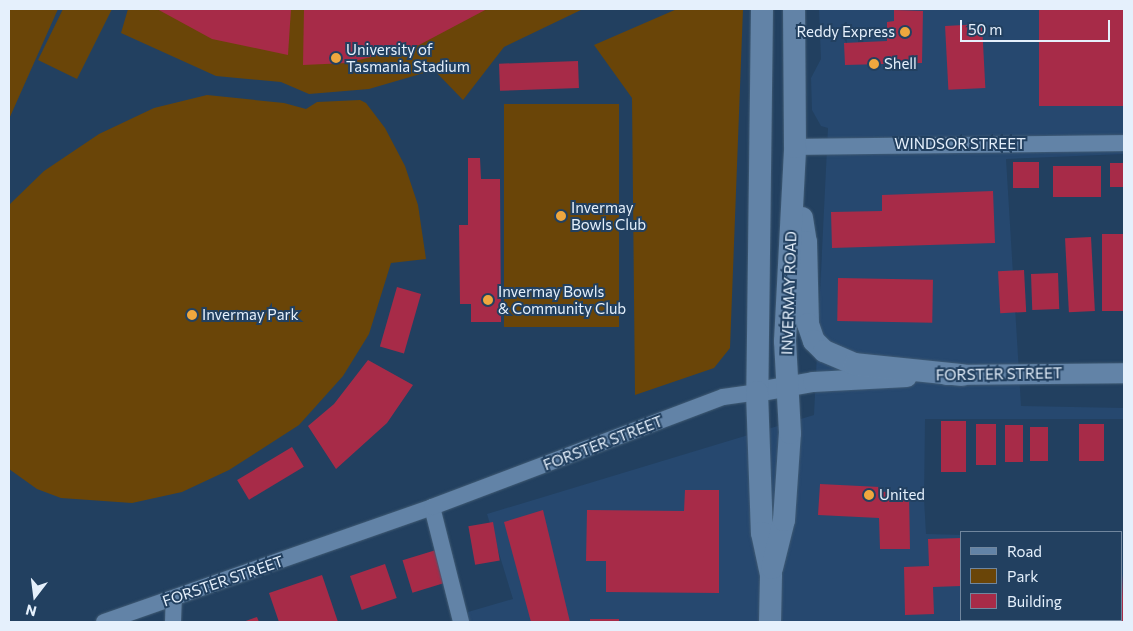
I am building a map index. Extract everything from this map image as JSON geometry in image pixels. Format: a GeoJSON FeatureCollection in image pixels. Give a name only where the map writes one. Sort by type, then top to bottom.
{"type":"FeatureCollection","features":[{"type":"Feature","properties":{"kind":"main road","name":"INVERMAY ROAD"},"geometry":{"type":"LineString","coordinates":[[762,9],[757,392],[762,533],[770,575],[770,622]]}},
{"type":"Feature","properties":{"kind":"main road","name":"INVERMAY ROAD"},"geometry":{"type":"LineString","coordinates":[[770,575],[784,520],[790,433],[785,341],[795,147],[794,9]]}},
{"type":"Feature","properties":{"kind":"main road"},"geometry":{"type":"LineString","coordinates":[[794,170],[806,242],[808,324],[814,341],[824,351],[856,364],[961,375]]}},
{"type":"Feature","properties":{"kind":"street","name":"WINDSOR STREET"},"geometry":{"type":"LineString","coordinates":[[795,147],[1124,144]]}},
{"type":"Feature","properties":{"kind":"street","name":"FORSTER STREET"},"geometry":{"type":"LineString","coordinates":[[104,622],[432,507],[723,397],[813,382],[961,375],[1124,373]]}},
{"type":"Feature","properties":{"kind":"street"},"geometry":{"type":"LineString","coordinates":[[432,507],[461,622]]}},
{"type":"Feature","properties":{"kind":"street"},"geometry":{"type":"LineString","coordinates":[[173,622],[174,598]]}},
{"type":"Feature","properties":{"kind":"shaded area"},"geometry":{"type":"Polygon","coordinates":[[[819,9],[1124,9],[1124,154],[1006,159],[1021,406],[1124,408],[1124,419],[925,419],[924,499],[926,534],[960,535],[960,621],[1123,621],[1123,580],[1124,622],[461,622],[468,612],[513,599],[487,514],[814,415],[828,128],[821,126],[812,110],[811,78],[821,59],[819,9]]]}},
{"type":"Feature","properties":{"kind":"green space"},"geometry":{"type":"Polygon","coordinates":[[[9,9],[58,9],[9,119],[9,9]]]}},
{"type":"Feature","properties":{"kind":"green space"},"geometry":{"type":"Polygon","coordinates":[[[63,9],[112,9],[77,79],[38,60],[63,9]]]}},
{"type":"Feature","properties":{"kind":"green space","name":"University of Tasmania Stadium"},"geometry":{"type":"Polygon","coordinates":[[[128,9],[583,9],[504,47],[463,100],[434,70],[369,89],[309,94],[281,82],[216,76],[121,33],[128,9]]]}},
{"type":"Feature","properties":{"kind":"green space"},"geometry":{"type":"Polygon","coordinates":[[[677,9],[743,9],[730,348],[714,368],[635,395],[632,98],[594,45],[677,9]]]}},
{"type":"Feature","properties":{"kind":"green space","name":"Invermay Park"},"geometry":{"type":"Polygon","coordinates":[[[207,95],[284,103],[306,109],[317,102],[360,100],[366,103],[385,128],[405,166],[418,205],[426,259],[391,263],[369,334],[343,376],[299,425],[229,470],[182,492],[132,503],[61,498],[37,489],[9,469],[9,205],[44,171],[99,134],[154,108],[207,95]]]}},
{"type":"Feature","properties":{"kind":"green space","name":"Invermay Bowls Club"},"geometry":{"type":"Polygon","coordinates":[[[504,104],[619,104],[619,327],[504,327],[504,104]]]}},
{"type":"Feature","properties":{"kind":"building"},"geometry":{"type":"Polygon","coordinates":[[[157,9],[291,9],[288,55],[212,39],[157,9]]]}},
{"type":"Feature","properties":{"kind":"building"},"geometry":{"type":"Polygon","coordinates":[[[304,9],[487,9],[419,45],[347,63],[303,65],[304,9]]]}},
{"type":"Feature","properties":{"kind":"building"},"geometry":{"type":"Polygon","coordinates":[[[1039,9],[1124,9],[1124,106],[1039,106],[1039,9]]]}},
{"type":"Feature","properties":{"kind":"building","name":"Reddy Express"},"geometry":{"type":"Polygon","coordinates":[[[894,10],[923,11],[922,63],[845,65],[844,43],[887,41],[887,22],[894,21],[894,10]]]}},
{"type":"Feature","properties":{"kind":"building"},"geometry":{"type":"Polygon","coordinates":[[[982,24],[985,88],[948,90],[945,26],[982,24]]]}},
{"type":"Feature","properties":{"kind":"building"},"geometry":{"type":"Polygon","coordinates":[[[578,61],[579,88],[500,91],[499,64],[578,61]]]}},
{"type":"Feature","properties":{"kind":"building"},"geometry":{"type":"Polygon","coordinates":[[[468,158],[480,158],[481,179],[500,179],[501,322],[471,322],[471,304],[460,304],[459,225],[468,225],[468,158]]]}},
{"type":"Feature","properties":{"kind":"building"},"geometry":{"type":"Polygon","coordinates":[[[1013,162],[1039,162],[1039,188],[1013,188],[1013,162]]]}},
{"type":"Feature","properties":{"kind":"building"},"geometry":{"type":"Polygon","coordinates":[[[1110,163],[1124,163],[1124,187],[1110,187],[1110,163]]]}},
{"type":"Feature","properties":{"kind":"building"},"geometry":{"type":"Polygon","coordinates":[[[1053,166],[1101,166],[1101,197],[1053,197],[1053,166]]]}},
{"type":"Feature","properties":{"kind":"building"},"geometry":{"type":"Polygon","coordinates":[[[993,191],[995,243],[832,248],[831,212],[882,211],[882,195],[993,191]]]}},
{"type":"Feature","properties":{"kind":"building"},"geometry":{"type":"Polygon","coordinates":[[[1102,234],[1124,234],[1124,311],[1102,311],[1102,234]]]}},
{"type":"Feature","properties":{"kind":"building"},"geometry":{"type":"Polygon","coordinates":[[[1091,237],[1095,311],[1069,312],[1065,238],[1091,237]]]}},
{"type":"Feature","properties":{"kind":"building"},"geometry":{"type":"Polygon","coordinates":[[[1024,270],[1026,312],[1000,313],[998,271],[1024,270]]]}},
{"type":"Feature","properties":{"kind":"building"},"geometry":{"type":"Polygon","coordinates":[[[1058,273],[1059,309],[1032,310],[1031,274],[1058,273]]]}},
{"type":"Feature","properties":{"kind":"building"},"geometry":{"type":"Polygon","coordinates":[[[838,278],[933,280],[932,323],[837,321],[838,278]]]}},
{"type":"Feature","properties":{"kind":"building"},"geometry":{"type":"Polygon","coordinates":[[[397,287],[421,294],[404,353],[380,347],[397,287]]]}},
{"type":"Feature","properties":{"kind":"building"},"geometry":{"type":"Polygon","coordinates":[[[368,360],[413,385],[387,423],[336,469],[308,426],[334,404],[368,360]]]}},
{"type":"Feature","properties":{"kind":"building"},"geometry":{"type":"Polygon","coordinates":[[[941,421],[966,421],[966,472],[941,472],[941,421]]]}},
{"type":"Feature","properties":{"kind":"building"},"geometry":{"type":"Polygon","coordinates":[[[976,424],[996,424],[996,465],[976,465],[976,424]]]}},
{"type":"Feature","properties":{"kind":"building"},"geometry":{"type":"Polygon","coordinates":[[[1079,424],[1104,424],[1104,461],[1079,461],[1079,424]]]}},
{"type":"Feature","properties":{"kind":"building"},"geometry":{"type":"Polygon","coordinates":[[[1005,425],[1023,425],[1023,462],[1005,462],[1005,425]]]}},
{"type":"Feature","properties":{"kind":"building"},"geometry":{"type":"Polygon","coordinates":[[[1030,427],[1048,427],[1048,461],[1030,461],[1030,427]]]}},
{"type":"Feature","properties":{"kind":"building"},"geometry":{"type":"Polygon","coordinates":[[[292,447],[304,467],[249,500],[237,480],[292,447]]]}},
{"type":"Feature","properties":{"kind":"building"},"geometry":{"type":"Polygon","coordinates":[[[820,484],[880,487],[880,492],[909,491],[910,549],[880,549],[879,518],[818,515],[820,484]]]}},
{"type":"Feature","properties":{"kind":"building"},"geometry":{"type":"Polygon","coordinates":[[[685,490],[719,490],[719,593],[606,592],[606,561],[586,561],[587,510],[684,511],[685,490]]]}},
{"type":"Feature","properties":{"kind":"building"},"geometry":{"type":"Polygon","coordinates":[[[543,510],[570,622],[531,622],[504,522],[543,510]]]}},
{"type":"Feature","properties":{"kind":"building"},"geometry":{"type":"Polygon","coordinates":[[[493,522],[500,560],[475,565],[468,526],[493,522]]]}},
{"type":"Feature","properties":{"kind":"building"},"geometry":{"type":"Polygon","coordinates":[[[960,538],[960,586],[933,587],[934,614],[905,615],[904,567],[929,566],[928,539],[960,538]]]}},
{"type":"Feature","properties":{"kind":"building"},"geometry":{"type":"Polygon","coordinates":[[[436,550],[446,583],[412,593],[403,560],[436,550]]]}},
{"type":"Feature","properties":{"kind":"building"},"geometry":{"type":"Polygon","coordinates":[[[385,564],[397,598],[362,610],[350,576],[385,564]]]}},
{"type":"Feature","properties":{"kind":"building"},"geometry":{"type":"Polygon","coordinates":[[[322,575],[338,622],[279,622],[269,593],[322,575]]]}},
{"type":"Feature","properties":{"kind":"building"},"geometry":{"type":"Polygon","coordinates":[[[1123,598],[1124,622],[1023,622],[1123,621],[1123,598]]]}},
{"type":"Feature","properties":{"kind":"building"},"geometry":{"type":"Polygon","coordinates":[[[257,617],[259,622],[243,622],[257,617]]]}},
{"type":"Feature","properties":{"kind":"building"},"geometry":{"type":"Polygon","coordinates":[[[590,619],[619,619],[619,622],[590,622],[590,619]]]}},
{"type":"Feature","properties":{"kind":"place","name":"Reddy Express"},"geometry":{"type":"Point","coordinates":[905,32]}},
{"type":"Feature","properties":{"kind":"place","name":"University of Tasmania Stadium"},"geometry":{"type":"Point","coordinates":[336,58]}},
{"type":"Feature","properties":{"kind":"place","name":"Shell"},"geometry":{"type":"Point","coordinates":[874,64]}},
{"type":"Feature","properties":{"kind":"place","name":"Invermay Bowls Club"},"geometry":{"type":"Point","coordinates":[561,216]}},
{"type":"Feature","properties":{"kind":"place","name":"Invermay Bowls & Community Club"},"geometry":{"type":"Point","coordinates":[488,300]}},
{"type":"Feature","properties":{"kind":"place","name":"Invermay Park"},"geometry":{"type":"Point","coordinates":[192,315]}},
{"type":"Feature","properties":{"kind":"place","name":"United"},"geometry":{"type":"Point","coordinates":[869,495]}}]}
